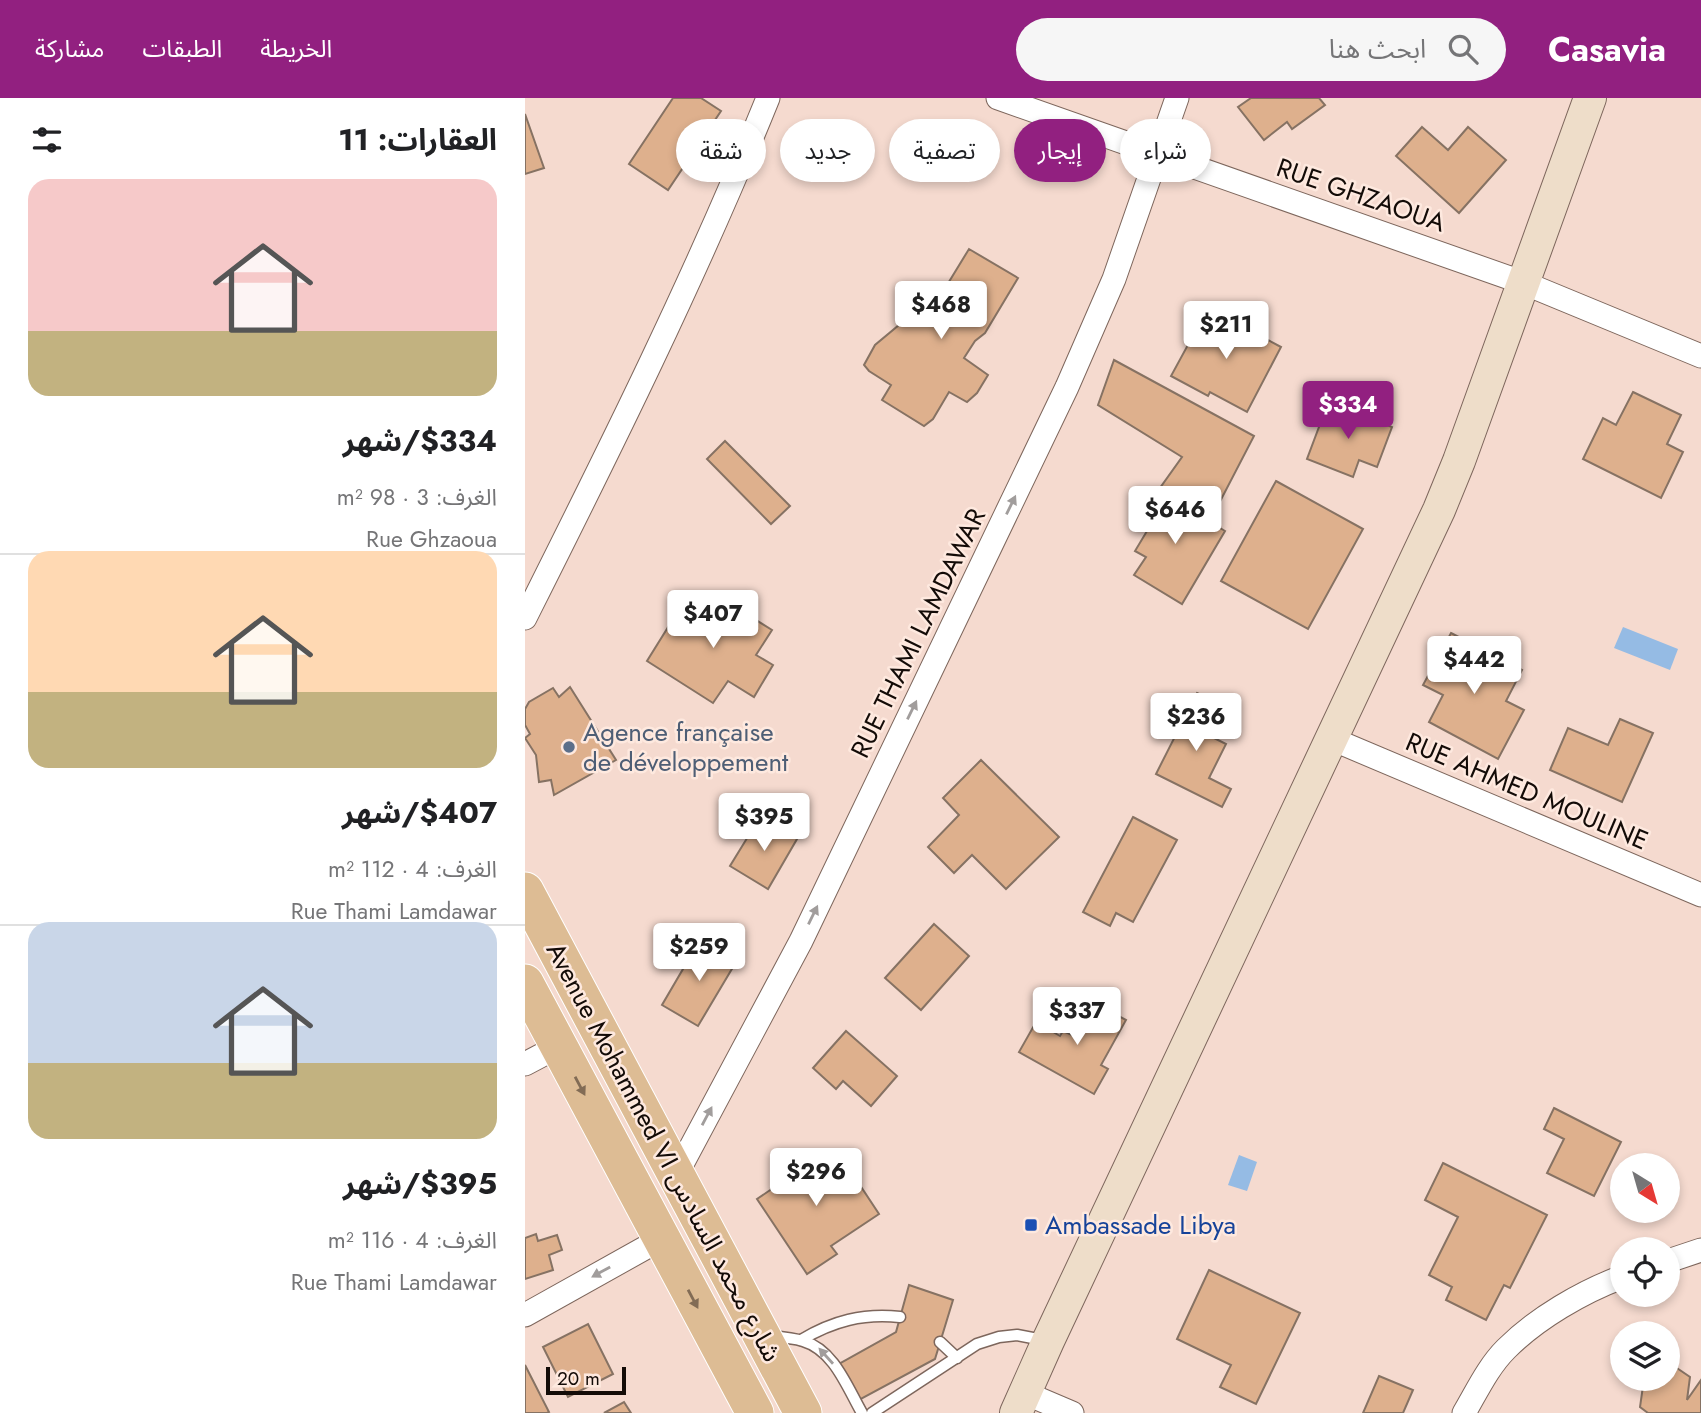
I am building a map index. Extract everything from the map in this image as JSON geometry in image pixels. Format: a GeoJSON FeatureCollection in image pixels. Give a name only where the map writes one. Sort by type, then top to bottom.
{"type":"FeatureCollection","features":[{"type":"Feature","properties":{"kind":"main road"},"geometry":{"type":"LineString","coordinates":[[1021,1403],[1454,474],[1590,98]]}},
{"type":"Feature","properties":{"kind":"main road","name":"Avenue Mohammed VI شارع محمد السادس"},"geometry":{"type":"LineString","coordinates":[[525,891],[803,1413]]}},
{"type":"Feature","properties":{"kind":"main road","name":"Avenue Mohammed VI شارع محمد السادس"},"geometry":{"type":"LineString","coordinates":[[525,983],[755,1413]]}},
{"type":"Feature","properties":{"kind":"street"},"geometry":{"type":"LineString","coordinates":[[525,618],[624,421],[727,198],[768,98]]}},
{"type":"Feature","properties":{"kind":"street","name":"RUE GHZAOUA"},"geometry":{"type":"LineString","coordinates":[[998,98],[1120,140]]}},
{"type":"Feature","properties":{"kind":"street","name":"RUE THAMI LAMDAWAR"},"geometry":{"type":"LineString","coordinates":[[1169,119],[1177,98]]}},
{"type":"Feature","properties":{"kind":"street","name":"RUE GHZAOUA"},"geometry":{"type":"LineString","coordinates":[[1211,172],[1524,283],[1701,356]]}},
{"type":"Feature","properties":{"kind":"street","name":"RUE THAMI LAMDAWAR"},"geometry":{"type":"LineString","coordinates":[[675,1177],[801,941],[1067,387],[1114,279],[1147,182]]}},
{"type":"Feature","properties":{"kind":"street","name":"RUE AHMED MOULINE"},"geometry":{"type":"LineString","coordinates":[[1332,739],[1701,895]]}},
{"type":"Feature","properties":{"kind":"street"},"geometry":{"type":"LineString","coordinates":[[525,1064],[559,1046]]}},
{"type":"Feature","properties":{"kind":"street"},"geometry":{"type":"LineString","coordinates":[[525,1314],[661,1238]]}},
{"type":"Feature","properties":{"kind":"street"},"geometry":{"type":"LineString","coordinates":[[1680,1257],[1701,1250]]}},
{"type":"Feature","properties":{"kind":"street"},"geometry":{"type":"LineString","coordinates":[[1464,1413],[1487,1373],[1515,1342],[1567,1304],[1610,1283]]}},
{"type":"Feature","properties":{"kind":"street"},"geometry":{"type":"LineString","coordinates":[[1021,1403],[1072,1413]]}},
{"type":"Feature","properties":{"kind":"lane"},"geometry":{"type":"LineString","coordinates":[[801,1340],[820,1329],[861,1316],[900,1317]]}},
{"type":"Feature","properties":{"kind":"lane"},"geometry":{"type":"LineString","coordinates":[[761,1335],[801,1340],[828,1354],[862,1413]]}},
{"type":"Feature","properties":{"kind":"lane"},"geometry":{"type":"LineString","coordinates":[[872,1413],[977,1344],[1017,1335],[1048,1341]]}},
{"type":"Feature","properties":{"kind":"lane"},"geometry":{"type":"LineString","coordinates":[[940,1342],[957,1357]]}},
{"type":"Feature","properties":{"kind":"water"},"geometry":{"type":"Polygon","coordinates":[[[1623,627],[1678,649],[1670,670],[1614,648],[1623,627]]]}},
{"type":"Feature","properties":{"kind":"water"},"geometry":{"type":"Polygon","coordinates":[[[1239,1155],[1257,1162],[1247,1191],[1228,1185],[1239,1155]]]}},
{"type":"Feature","properties":{"kind":"building"},"geometry":{"type":"Polygon","coordinates":[[[673,98],[701,98],[721,111],[716,119],[676,119],[676,178],[668,190],[629,164],[673,98]]]}},
{"type":"Feature","properties":{"kind":"building"},"geometry":{"type":"Polygon","coordinates":[[[1251,98],[1319,98],[1325,105],[1292,129],[1287,122],[1264,140],[1238,107],[1251,98]]]}},
{"type":"Feature","properties":{"kind":"building"},"geometry":{"type":"Polygon","coordinates":[[[525,114],[544,168],[525,174],[525,114]]]}},
{"type":"Feature","properties":{"kind":"building"},"geometry":{"type":"Polygon","coordinates":[[[1422,127],[1448,150],[1468,127],[1506,160],[1459,213],[1396,156],[1422,127]]]}},
{"type":"Feature","properties":{"kind":"building"},"geometry":{"type":"Polygon","coordinates":[[[969,249],[1018,278],[985,333],[975,341],[964,358],[988,375],[977,393],[967,402],[949,392],[933,419],[924,426],[882,400],[891,385],[864,365],[875,345],[947,285],[969,249]]]}},
{"type":"Feature","properties":{"kind":"building"},"geometry":{"type":"Polygon","coordinates":[[[1208,308],[1281,347],[1247,412],[1210,392],[1208,396],[1171,376],[1208,308]]]}},
{"type":"Feature","properties":{"kind":"building"},"geometry":{"type":"Polygon","coordinates":[[[1114,360],[1254,436],[1213,515],[1160,488],[1182,457],[1098,405],[1114,360]]]}},
{"type":"Feature","properties":{"kind":"building"},"geometry":{"type":"Polygon","coordinates":[[[1633,392],[1681,415],[1667,444],[1683,452],[1661,498],[1583,459],[1603,418],[1616,425],[1633,392]]]}},
{"type":"Feature","properties":{"kind":"building"},"geometry":{"type":"Polygon","coordinates":[[[1328,403],[1392,427],[1377,467],[1359,460],[1353,477],[1307,459],[1328,403]]]}},
{"type":"Feature","properties":{"kind":"building"},"geometry":{"type":"Polygon","coordinates":[[[725,441],[790,506],[771,524],[707,459],[725,441]]]}},
{"type":"Feature","properties":{"kind":"building"},"geometry":{"type":"Polygon","coordinates":[[[1276,481],[1363,529],[1308,629],[1221,581],[1276,481]]]}},
{"type":"Feature","properties":{"kind":"building"},"geometry":{"type":"Polygon","coordinates":[[[1157,490],[1225,531],[1182,604],[1134,575],[1146,557],[1135,551],[1147,531],[1137,524],[1157,490]]]}},
{"type":"Feature","properties":{"kind":"building"},"geometry":{"type":"Polygon","coordinates":[[[716,595],[772,630],[756,655],[773,665],[754,697],[728,681],[713,703],[647,661],[685,600],[705,613],[716,595]]]}},
{"type":"Feature","properties":{"kind":"building"},"geometry":{"type":"Polygon","coordinates":[[[1451,633],[1522,670],[1506,701],[1524,710],[1498,759],[1429,722],[1443,695],[1423,685],[1451,633]]]}},
{"type":"Feature","properties":{"kind":"building","name":"Agence française de développement"},"geometry":{"type":"Polygon","coordinates":[[[570,687],[616,760],[554,795],[551,780],[539,782],[536,755],[525,738],[530,734],[525,725],[525,709],[529,702],[553,688],[559,697],[570,687]]]}},
{"type":"Feature","properties":{"kind":"building"},"geometry":{"type":"Polygon","coordinates":[[[1197,693],[1222,706],[1208,735],[1226,744],[1209,778],[1231,789],[1222,807],[1156,774],[1197,693]]]}},
{"type":"Feature","properties":{"kind":"building"},"geometry":{"type":"Polygon","coordinates":[[[1620,719],[1653,733],[1622,802],[1550,770],[1568,728],[1608,745],[1620,719]]]}},
{"type":"Feature","properties":{"kind":"building"},"geometry":{"type":"Polygon","coordinates":[[[981,760],[1059,837],[1006,889],[972,855],[954,873],[928,847],[959,815],[943,798],[981,760]]]}},
{"type":"Feature","properties":{"kind":"building"},"geometry":{"type":"Polygon","coordinates":[[[760,817],[797,839],[768,889],[730,866],[760,817]]]}},
{"type":"Feature","properties":{"kind":"building"},"geometry":{"type":"Polygon","coordinates":[[[1133,817],[1177,840],[1133,922],[1116,913],[1110,926],[1083,912],[1133,817]]]}},
{"type":"Feature","properties":{"kind":"building"},"geometry":{"type":"Polygon","coordinates":[[[934,924],[969,956],[921,1010],[885,978],[934,924]]]}},
{"type":"Feature","properties":{"kind":"building"},"geometry":{"type":"Polygon","coordinates":[[[700,940],[736,962],[698,1026],[662,1005],[700,940]]]}},
{"type":"Feature","properties":{"kind":"building"},"geometry":{"type":"Polygon","coordinates":[[[1091,1001],[1126,1020],[1101,1065],[1108,1069],[1094,1094],[1019,1052],[1036,1022],[1060,1036],[1063,1031],[1072,1035],[1091,1001]]]}},
{"type":"Feature","properties":{"kind":"building"},"geometry":{"type":"Polygon","coordinates":[[[846,1031],[897,1076],[871,1106],[843,1081],[836,1089],[813,1068],[846,1031]]]}},
{"type":"Feature","properties":{"kind":"building"},"geometry":{"type":"Polygon","coordinates":[[[1554,1108],[1621,1142],[1616,1153],[1610,1153],[1610,1164],[1594,1196],[1547,1173],[1564,1139],[1544,1129],[1554,1108]]]}},
{"type":"Feature","properties":{"kind":"building"},"geometry":{"type":"Polygon","coordinates":[[[807,1151],[821,1172],[842,1158],[879,1214],[831,1246],[837,1254],[807,1274],[757,1199],[779,1184],[772,1174],[807,1151]]]}},
{"type":"Feature","properties":{"kind":"building"},"geometry":{"type":"Polygon","coordinates":[[[1443,1163],[1547,1215],[1510,1288],[1504,1285],[1486,1320],[1446,1300],[1452,1287],[1429,1275],[1458,1217],[1425,1200],[1443,1163]]]}},
{"type":"Feature","properties":{"kind":"building"},"geometry":{"type":"Polygon","coordinates":[[[536,1234],[538,1241],[557,1235],[562,1250],[549,1255],[553,1270],[525,1279],[525,1238],[536,1234]]]}},
{"type":"Feature","properties":{"kind":"building"},"geometry":{"type":"Polygon","coordinates":[[[1209,1270],[1300,1313],[1256,1404],[1220,1387],[1231,1365],[1177,1339],[1209,1270]]]}},
{"type":"Feature","properties":{"kind":"building"},"geometry":{"type":"Polygon","coordinates":[[[909,1285],[953,1300],[935,1359],[859,1400],[839,1364],[896,1332],[909,1285]]]}},
{"type":"Feature","properties":{"kind":"building"},"geometry":{"type":"Polygon","coordinates":[[[588,1324],[613,1374],[568,1397],[543,1347],[588,1324]]]}},
{"type":"Feature","properties":{"kind":"building"},"geometry":{"type":"Polygon","coordinates":[[[525,1365],[549,1412],[547,1413],[525,1413],[525,1365]]]}},
{"type":"Feature","properties":{"kind":"building"},"geometry":{"type":"Polygon","coordinates":[[[1680,1370],[1690,1377],[1687,1400],[1701,1380],[1701,1413],[1648,1413],[1640,1407],[1642,1391],[1680,1391],[1680,1370]]]}},
{"type":"Feature","properties":{"kind":"building"},"geometry":{"type":"Polygon","coordinates":[[[1379,1376],[1413,1390],[1403,1413],[1363,1413],[1379,1376]]]}},
{"type":"Feature","properties":{"kind":"building"},"geometry":{"type":"Polygon","coordinates":[[[624,1402],[631,1413],[604,1413],[624,1402]]]}},
{"type":"Feature","properties":{"kind":"place","name":"Agence française de développement"},"geometry":{"type":"Point","coordinates":[569,747]}},
{"type":"Feature","properties":{"kind":"place","name":"Ambassade Libya"},"geometry":{"type":"Point","coordinates":[1031,1225]}}]}
